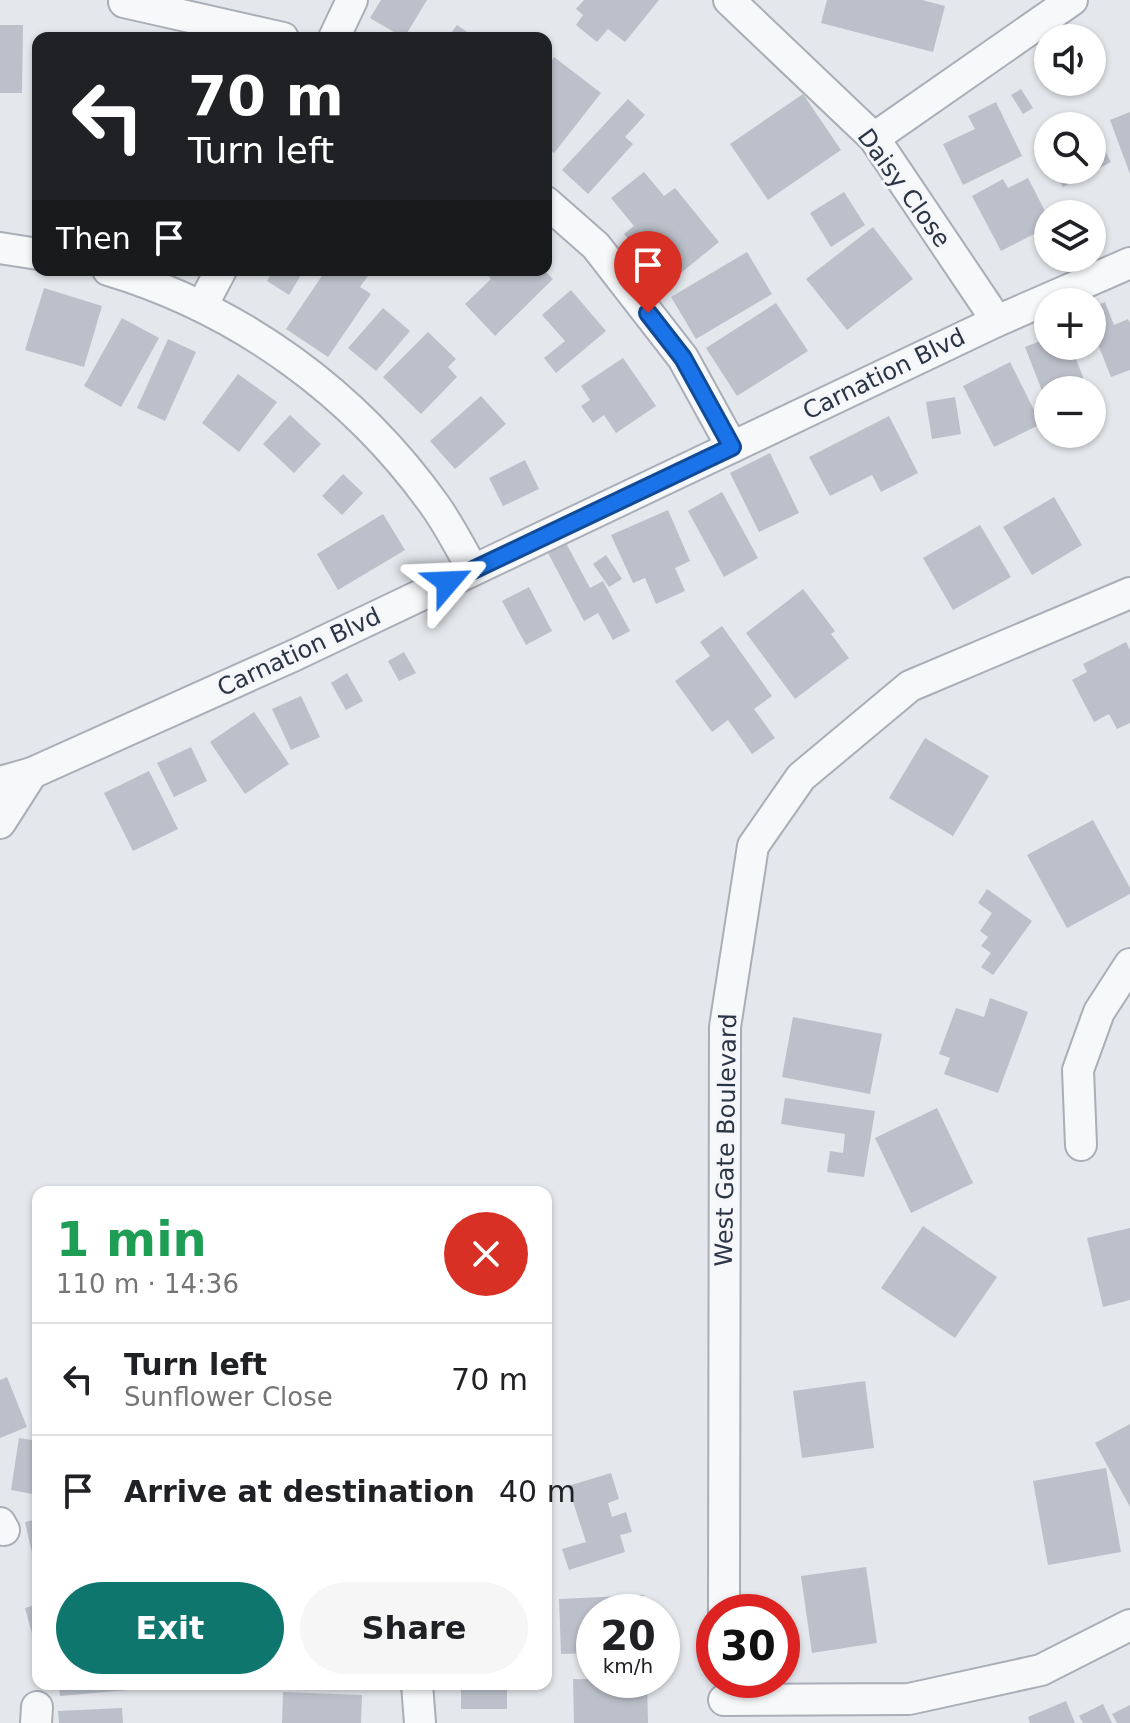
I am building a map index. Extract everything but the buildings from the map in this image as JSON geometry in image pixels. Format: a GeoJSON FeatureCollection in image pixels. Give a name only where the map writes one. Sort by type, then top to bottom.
{"type":"FeatureCollection","features":[{"type":"Feature","properties":{"kind":"street"},"geometry":{"type":"LineString","coordinates":[[337,32],[352,0]]}},
{"type":"Feature","properties":{"kind":"street","name":"Daisy Close"},"geometry":{"type":"LineString","coordinates":[[729,0],[874,138],[997,321]]}},
{"type":"Feature","properties":{"kind":"street"},"geometry":{"type":"LineString","coordinates":[[874,138],[1072,0]]}},
{"type":"Feature","properties":{"kind":"street"},"geometry":{"type":"LineString","coordinates":[[124,2],[256,32]]}},
{"type":"Feature","properties":{"kind":"street"},"geometry":{"type":"LineString","coordinates":[[552,207],[596,246],[683,358],[732,447]]}},
{"type":"Feature","properties":{"kind":"street"},"geometry":{"type":"LineString","coordinates":[[0,248],[32,253]]}},
{"type":"Feature","properties":{"kind":"street","name":"Carnation Blvd"},"geometry":{"type":"LineString","coordinates":[[0,782],[32,773],[295,655],[997,321],[1130,263]]}},
{"type":"Feature","properties":{"kind":"street"},"geometry":{"type":"LineString","coordinates":[[127,276],[202,306],[270,345],[333,392],[389,447],[409,472],[438,509],[473,570]]}},
{"type":"Feature","properties":{"kind":"street"},"geometry":{"type":"LineString","coordinates":[[202,306],[218,276]]}},
{"type":"Feature","properties":{"kind":"street","name":"West Gate Boulevard"},"geometry":{"type":"LineString","coordinates":[[724,1594],[725,1027],[753,846],[801,777],[910,686],[1130,593]]}},
{"type":"Feature","properties":{"kind":"street"},"geometry":{"type":"LineString","coordinates":[[0,823],[32,773]]}},
{"type":"Feature","properties":{"kind":"street"},"geometry":{"type":"LineString","coordinates":[[1081,1145],[1078,1070],[1099,1012],[1130,964]]}},
{"type":"Feature","properties":{"kind":"street"},"geometry":{"type":"LineString","coordinates":[[724,1701],[909,1699],[1041,1670],[1130,1625]]}},
{"type":"Feature","properties":{"kind":"street"},"geometry":{"type":"LineString","coordinates":[[417,1690],[420,1723]]}},
{"type":"Feature","properties":{"kind":"route"},"geometry":{"type":"LineString","coordinates":[[448,582],[732,447],[683,358],[648,313]]}}]}
